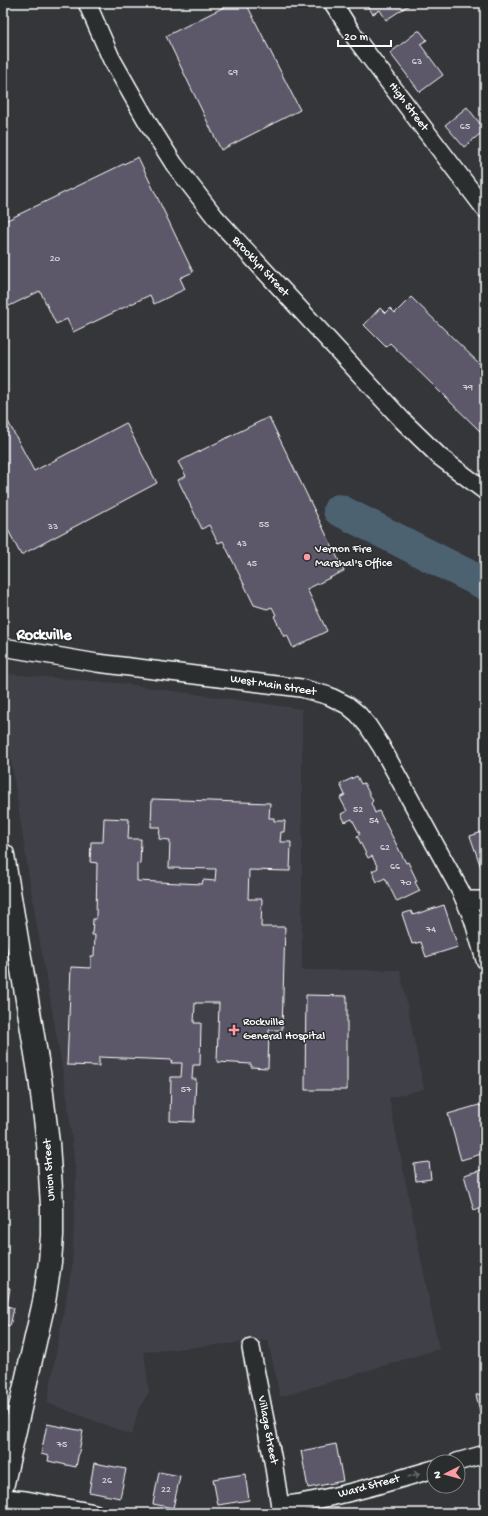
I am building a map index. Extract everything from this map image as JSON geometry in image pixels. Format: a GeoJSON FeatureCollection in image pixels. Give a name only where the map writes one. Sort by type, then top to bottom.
{"type":"FeatureCollection","features":[{"type":"Feature","properties":{"kind":"main road","name":"Union Street"},"geometry":{"type":"LineString","coordinates":[[3,855],[40,1078],[48,1143],[52,1206],[50,1262],[44,1302],[3,1483]]}},
{"type":"Feature","properties":{"kind":"street","name":"Brooklyn Street"},"geometry":{"type":"LineString","coordinates":[[87,3],[111,58],[148,123],[178,170],[214,217],[403,421],[440,457],[485,491]]}},
{"type":"Feature","properties":{"kind":"street","name":"High Street"},"geometry":{"type":"LineString","coordinates":[[333,3],[356,39],[485,209]]}},
{"type":"Feature","properties":{"kind":"street","name":"West Main Street"},"geometry":{"type":"LineString","coordinates":[[3,647],[97,663],[301,688],[328,696],[343,703],[361,717],[380,746],[454,878],[465,900],[477,932],[485,960]]}},
{"type":"Feature","properties":{"kind":"street"},"geometry":{"type":"LineString","coordinates":[[465,900],[485,900]]}},
{"type":"Feature","properties":{"kind":"street","name":"Village Street"},"geometry":{"type":"LineString","coordinates":[[251,1348],[273,1460],[281,1510]]}},
{"type":"Feature","properties":{"kind":"street"},"geometry":{"type":"LineString","coordinates":[[466,1459],[485,1454]]}},
{"type":"Feature","properties":{"kind":"street","name":"Ward Street"},"geometry":{"type":"LineString","coordinates":[[281,1510],[426,1471]]}},
{"type":"Feature","properties":{"kind":"street"},"geometry":{"type":"LineString","coordinates":[[3,1498],[26,1500],[95,1513]]}},
{"type":"Feature","properties":{"kind":"shaded area","name":"Rockville General Hospital"},"geometry":{"type":"Polygon","coordinates":[[[8,674],[118,683],[302,709],[302,970],[400,970],[424,1089],[389,1098],[439,1349],[280,1397],[268,1340],[144,1352],[149,1392],[138,1410],[132,1435],[47,1403],[72,1266],[76,1177],[66,1090],[33,903],[9,747],[8,674]]]}},
{"type":"Feature","properties":{"kind":"building"},"geometry":{"type":"Polygon","coordinates":[[[232,3],[246,3],[300,110],[221,150],[166,36],[232,3]]]}},
{"type":"Feature","properties":{"kind":"building"},"geometry":{"type":"Polygon","coordinates":[[[407,3],[409,5],[386,20],[380,10],[373,14],[366,4],[407,3]]]}},
{"type":"Feature","properties":{"kind":"building"},"geometry":{"type":"Polygon","coordinates":[[[420,31],[427,40],[420,44],[443,75],[420,92],[390,53],[420,31]]]}},
{"type":"Feature","properties":{"kind":"building"},"geometry":{"type":"Polygon","coordinates":[[[467,107],[485,130],[464,147],[445,125],[467,107]]]}},
{"type":"Feature","properties":{"kind":"building"},"geometry":{"type":"Polygon","coordinates":[[[138,157],[193,272],[180,278],[185,289],[154,304],[150,295],[73,332],[67,319],[56,324],[40,291],[3,309],[3,222],[138,157]]]}},
{"type":"Feature","properties":{"kind":"building"},"geometry":{"type":"Polygon","coordinates":[[[411,297],[485,369],[485,436],[390,343],[386,347],[364,325],[380,308],[385,313],[390,308],[395,313],[411,297]]]}},
{"type":"Feature","properties":{"kind":"building"},"geometry":{"type":"Polygon","coordinates":[[[3,412],[34,471],[126,423],[157,483],[21,555],[3,520],[3,412]]]}},
{"type":"Feature","properties":{"kind":"building"},"geometry":{"type":"Polygon","coordinates":[[[269,417],[344,571],[307,589],[327,631],[293,648],[287,635],[284,637],[274,616],[276,615],[272,607],[267,609],[254,605],[223,541],[218,543],[209,525],[202,529],[178,480],[186,476],[178,462],[269,417]]]}},
{"type":"Feature","properties":{"kind":"building"},"geometry":{"type":"Polygon","coordinates":[[[357,776],[361,784],[364,783],[373,801],[371,803],[375,813],[379,811],[417,881],[415,882],[420,891],[397,902],[385,878],[377,882],[372,871],[378,868],[372,856],[368,858],[357,836],[360,834],[352,819],[345,822],[341,814],[347,811],[340,798],[345,795],[340,784],[357,776]]]}},
{"type":"Feature","properties":{"kind":"building"},"geometry":{"type":"Polygon","coordinates":[[[152,799],[270,803],[269,818],[274,818],[274,821],[285,821],[284,832],[281,832],[280,842],[291,842],[290,871],[249,870],[248,899],[262,899],[261,927],[285,927],[282,1030],[269,1030],[268,1068],[251,1067],[251,1064],[217,1062],[219,1003],[195,1003],[194,1023],[201,1023],[200,1065],[193,1065],[192,1079],[196,1079],[194,1122],[170,1121],[171,1077],[181,1077],[182,1063],[171,1063],[172,1060],[99,1057],[99,1066],[67,1065],[71,967],[91,968],[91,956],[94,956],[95,935],[92,935],[93,919],[96,919],[97,863],[90,862],[91,842],[103,842],[104,818],[129,819],[128,839],[141,839],[140,864],[137,863],[137,881],[202,884],[203,880],[215,881],[216,869],[169,868],[170,840],[159,839],[160,827],[151,827],[152,799]]]}},
{"type":"Feature","properties":{"kind":"building"},"geometry":{"type":"Polygon","coordinates":[[[485,831],[485,873],[483,873],[470,836],[485,831]]]}},
{"type":"Feature","properties":{"kind":"building"},"geometry":{"type":"Polygon","coordinates":[[[444,905],[458,947],[426,957],[421,942],[412,944],[402,914],[411,911],[413,915],[444,905]]]}},
{"type":"Feature","properties":{"kind":"building"},"geometry":{"type":"Polygon","coordinates":[[[306,995],[347,996],[347,1090],[305,1090],[306,995]]]}},
{"type":"Feature","properties":{"kind":"building"},"geometry":{"type":"Polygon","coordinates":[[[479,1105],[485,1107],[485,1153],[461,1160],[448,1114],[479,1105]]]}},
{"type":"Feature","properties":{"kind":"building"},"geometry":{"type":"Polygon","coordinates":[[[429,1162],[431,1179],[416,1181],[414,1164],[429,1162]]]}},
{"type":"Feature","properties":{"kind":"building"},"geometry":{"type":"Polygon","coordinates":[[[485,1169],[485,1206],[474,1210],[464,1175],[485,1169]]]}},
{"type":"Feature","properties":{"kind":"building"},"geometry":{"type":"Polygon","coordinates":[[[3,1287],[10,1288],[7,1306],[14,1308],[10,1326],[3,1324],[3,1287]]]}},
{"type":"Feature","properties":{"kind":"building"},"geometry":{"type":"Polygon","coordinates":[[[485,1393],[485,1422],[483,1423],[476,1395],[485,1393]]]}},
{"type":"Feature","properties":{"kind":"building"},"geometry":{"type":"Polygon","coordinates":[[[47,1424],[83,1431],[76,1467],[48,1461],[49,1456],[41,1454],[47,1424]]]}},
{"type":"Feature","properties":{"kind":"building"},"geometry":{"type":"Polygon","coordinates":[[[336,1444],[343,1481],[308,1488],[301,1451],[336,1444]]]}},
{"type":"Feature","properties":{"kind":"building"},"geometry":{"type":"Polygon","coordinates":[[[94,1463],[126,1469],[120,1498],[89,1492],[94,1463]]]}},
{"type":"Feature","properties":{"kind":"building"},"geometry":{"type":"Polygon","coordinates":[[[159,1472],[180,1476],[173,1508],[153,1504],[159,1472]]]}},
{"type":"Feature","properties":{"kind":"building"},"geometry":{"type":"Polygon","coordinates":[[[245,1474],[249,1500],[218,1505],[213,1479],[245,1474]]]}},
{"type":"Feature","properties":{"kind":"waterway"},"geometry":{"type":"LineString","coordinates":[[339,510],[485,584]]}},
{"type":"Feature","properties":{"kind":"place","name":"Vernon Fire Marshal's Office"},"geometry":{"type":"Point","coordinates":[307,557]}},
{"type":"Feature","properties":{"kind":"place","name":"Rockville General Hospital"},"geometry":{"type":"Point","coordinates":[234,1030]}},
{"type":"Feature","properties":{"kind":"district","name":"Rockville"},"geometry":{"type":"Point","coordinates":[44,636]}}]}
